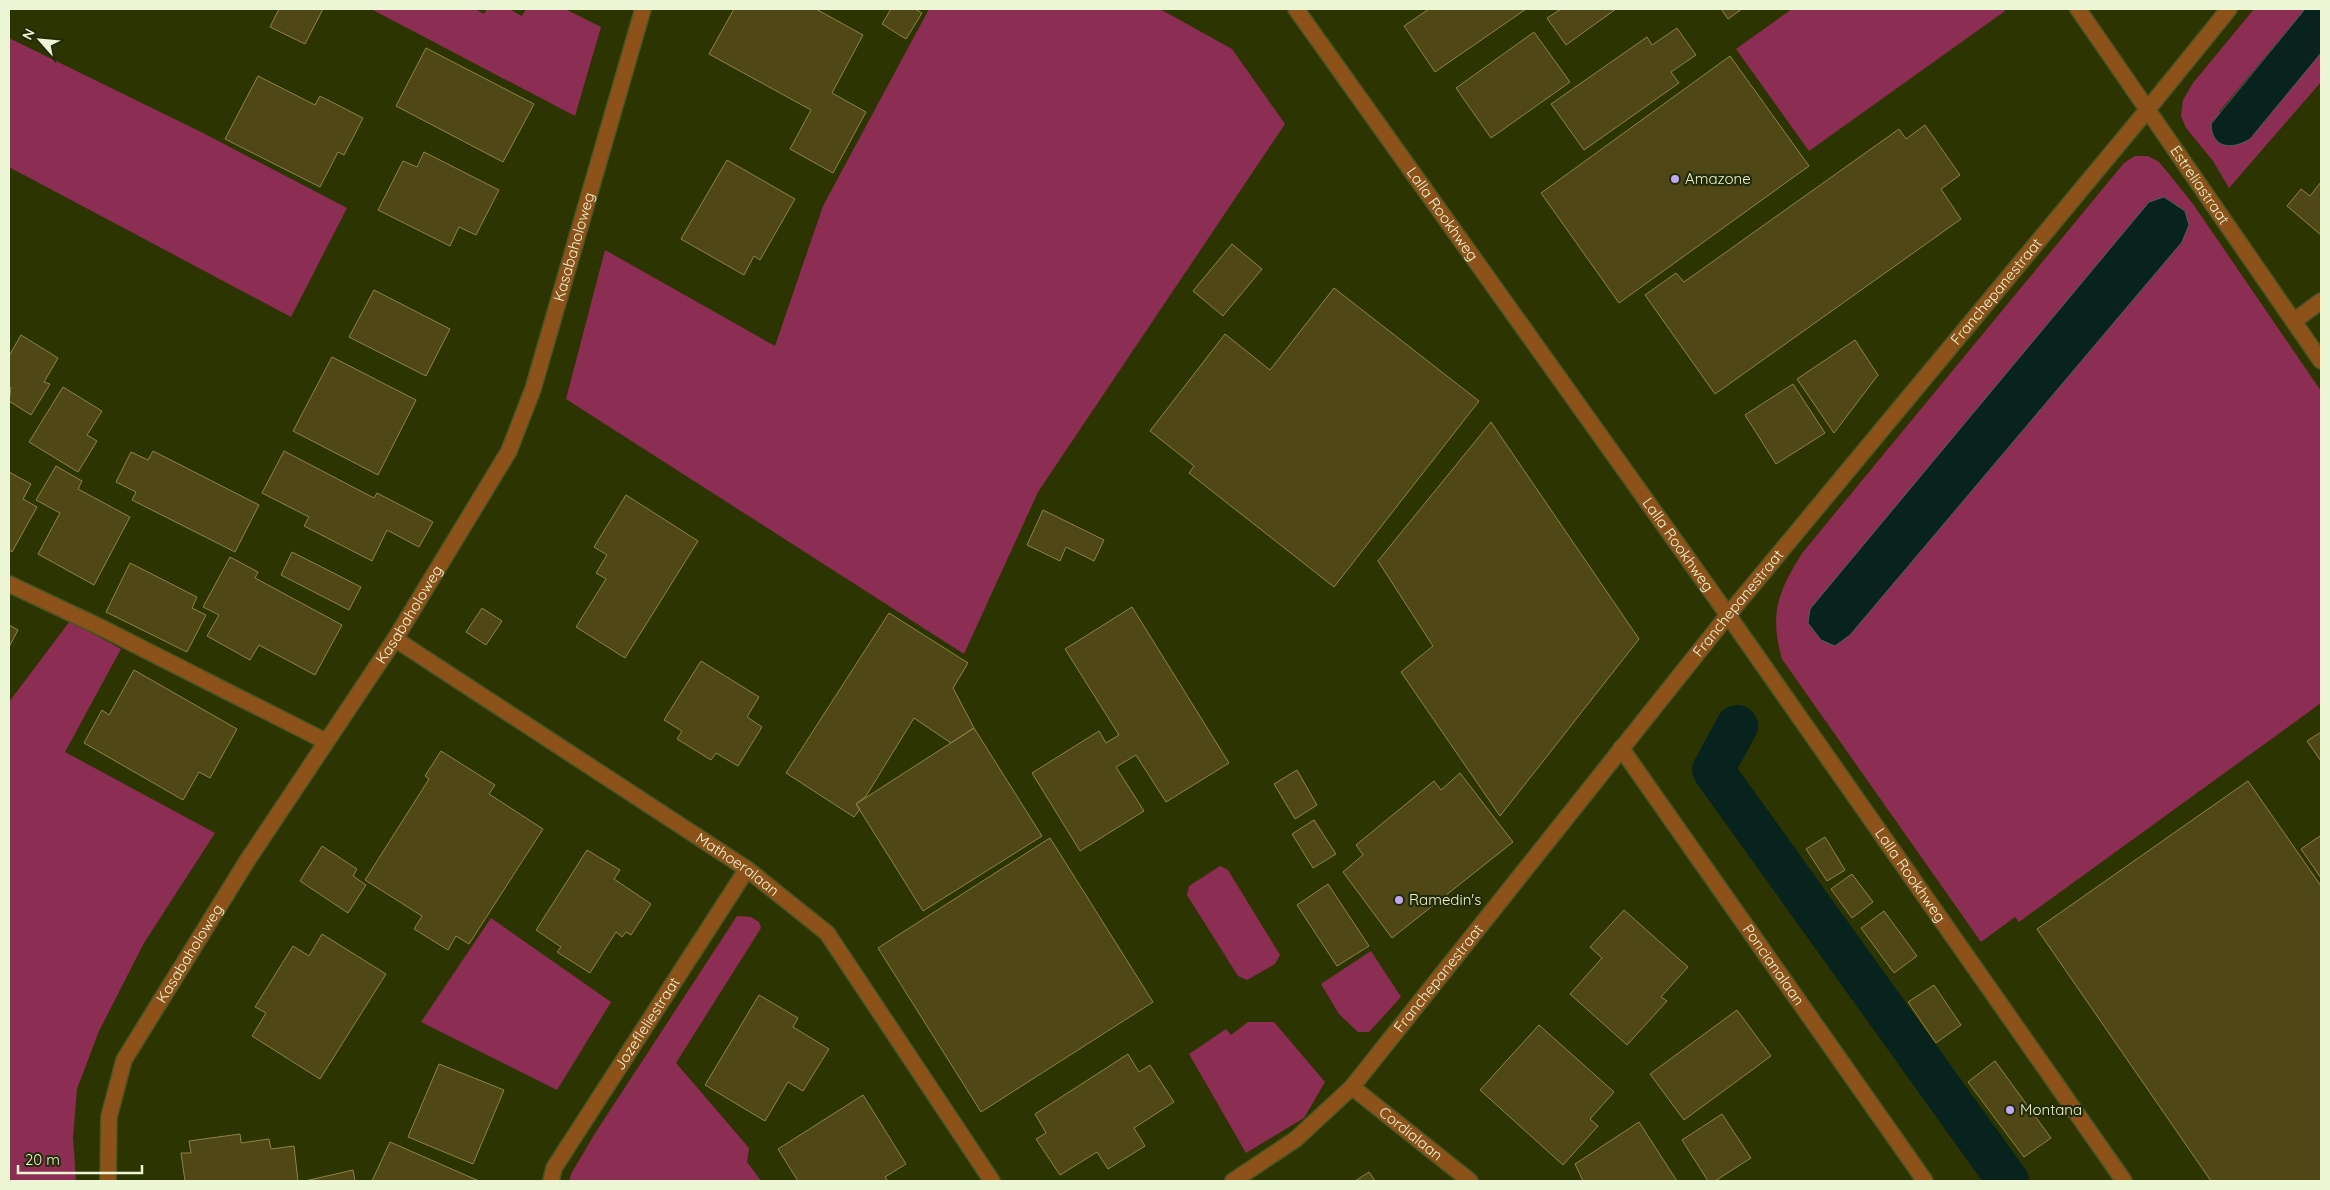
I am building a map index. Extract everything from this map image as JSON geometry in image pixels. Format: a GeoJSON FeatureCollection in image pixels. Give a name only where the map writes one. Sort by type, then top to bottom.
{"type":"FeatureCollection","features":[{"type":"Feature","properties":{"kind":"street","name":"Kasabaholoweg"},"geometry":{"type":"LineString","coordinates":[[108,1181],[109,1117],[124,1060],[182,963],[325,741],[394,639],[509,451],[533,389],[644,9]]}},
{"type":"Feature","properties":{"kind":"street","name":"Lalla Rookhweg"},"geometry":{"type":"LineString","coordinates":[[1296,9],[1728,614],[2124,1181]]}},
{"type":"Feature","properties":{"kind":"street","name":"Estreliastraat"},"geometry":{"type":"LineString","coordinates":[[2078,9],[2321,361]]}},
{"type":"Feature","properties":{"kind":"street","name":"Franchepanestraat"},"geometry":{"type":"LineString","coordinates":[[1233,1181],[1296,1139],[1352,1087],[1728,614],[2229,9]]}},
{"type":"Feature","properties":{"kind":"street"},"geometry":{"type":"LineString","coordinates":[[2294,321],[2321,301]]}},
{"type":"Feature","properties":{"kind":"street"},"geometry":{"type":"LineString","coordinates":[[9,584],[102,628],[325,741]]}},
{"type":"Feature","properties":{"kind":"street","name":"Mathoeralaan"},"geometry":{"type":"LineString","coordinates":[[394,639],[747,869],[827,933],[992,1181]]}},
{"type":"Feature","properties":{"kind":"street","name":"Poncianalaan"},"geometry":{"type":"LineString","coordinates":[[1621,748],[1925,1181]]}},
{"type":"Feature","properties":{"kind":"street","name":"Jozefleliestraat"},"geometry":{"type":"LineString","coordinates":[[551,1181],[554,1168],[747,869]]}},
{"type":"Feature","properties":{"kind":"street","name":"Cordialaan"},"geometry":{"type":"LineString","coordinates":[[1352,1087],[1470,1181]]}},
{"type":"Feature","properties":{"kind":"shaded area"},"geometry":{"type":"Polygon","coordinates":[[[371,9],[475,9],[484,14],[487,9],[509,9],[522,16],[526,9],[565,9],[601,27],[575,116],[371,9]]]}},
{"type":"Feature","properties":{"kind":"shaded area"},"geometry":{"type":"Polygon","coordinates":[[[929,9],[1160,9],[1232,49],[1285,124],[1038,492],[964,654],[566,399],[605,250],[775,346],[823,206],[929,9]]]}},
{"type":"Feature","properties":{"kind":"shaded area"},"geometry":{"type":"Polygon","coordinates":[[[1792,9],[2004,9],[2005,11],[1809,151],[1736,49],[1792,9]]]}},
{"type":"Feature","properties":{"kind":"shaded area"},"geometry":{"type":"Polygon","coordinates":[[[2254,9],[2305,9],[2219,112],[2250,139],[2321,53],[2321,82],[2229,188],[2213,161],[2186,128],[2181,116],[2183,100],[2193,83],[2254,9]]]}},
{"type":"Feature","properties":{"kind":"shaded area"},"geometry":{"type":"Polygon","coordinates":[[[9,38],[201,132],[347,208],[291,317],[9,167],[9,38]]]}},
{"type":"Feature","properties":{"kind":"shaded area"},"geometry":{"type":"Polygon","coordinates":[[[2135,156],[2148,156],[2159,162],[2193,204],[2321,391],[2321,703],[2019,922],[2015,917],[1981,942],[1782,659],[1776,629],[1778,603],[1787,579],[1803,552],[2124,163],[2135,156]],[[2189,225],[1835,646],[1850,635],[2182,242],[2189,225]]]}},
{"type":"Feature","properties":{"kind":"shaded area"},"geometry":{"type":"Polygon","coordinates":[[[70,621],[121,649],[65,752],[215,833],[144,943],[99,1031],[77,1089],[73,1137],[76,1181],[9,1181],[9,702],[70,621]]]}},
{"type":"Feature","properties":{"kind":"shaded area"},"geometry":{"type":"Polygon","coordinates":[[[1220,866],[1228,870],[1280,955],[1275,964],[1247,980],[1238,976],[1187,895],[1189,886],[1220,866]]]}},
{"type":"Feature","properties":{"kind":"shaded area"},"geometry":{"type":"Polygon","coordinates":[[[737,916],[751,917],[759,922],[761,928],[676,1063],[749,1148],[747,1162],[761,1181],[569,1181],[571,1174],[594,1135],[737,916]]]}},
{"type":"Feature","properties":{"kind":"shaded area"},"geometry":{"type":"Polygon","coordinates":[[[491,918],[611,1002],[557,1090],[421,1022],[491,918]]]}},
{"type":"Feature","properties":{"kind":"shaded area"},"geometry":{"type":"Polygon","coordinates":[[[1371,951],[1401,997],[1369,1032],[1358,1032],[1339,1014],[1321,984],[1371,951]]]}},
{"type":"Feature","properties":{"kind":"shaded area"},"geometry":{"type":"Polygon","coordinates":[[[1248,1022],[1274,1022],[1325,1082],[1304,1118],[1246,1153],[1189,1054],[1226,1029],[1231,1035],[1248,1022]]]}},
{"type":"Feature","properties":{"kind":"water"},"geometry":{"type":"Polygon","coordinates":[[[2305,9],[2321,9],[2321,53],[2250,139],[2230,146],[2219,143],[2212,132],[2211,124],[2305,9]]]}},
{"type":"Feature","properties":{"kind":"water"},"geometry":{"type":"Polygon","coordinates":[[[2164,197],[2185,211],[2189,225],[2182,242],[1850,635],[1835,646],[1821,640],[1808,623],[1810,609],[2149,202],[2164,197]]]}},
{"type":"Feature","properties":{"kind":"building"},"geometry":{"type":"Polygon","coordinates":[[[279,9],[323,9],[305,44],[270,27],[279,9]]]}},
{"type":"Feature","properties":{"kind":"building"},"geometry":{"type":"Polygon","coordinates":[[[734,9],[816,9],[863,35],[832,93],[866,112],[833,173],[790,149],[811,110],[709,54],[734,9]]]}},
{"type":"Feature","properties":{"kind":"building"},"geometry":{"type":"Polygon","coordinates":[[[891,9],[915,9],[922,13],[906,39],[882,24],[891,9]]]}},
{"type":"Feature","properties":{"kind":"building"},"geometry":{"type":"Polygon","coordinates":[[[1429,9],[1526,9],[1435,72],[1404,26],[1429,9]]]}},
{"type":"Feature","properties":{"kind":"building"},"geometry":{"type":"Polygon","coordinates":[[[1561,9],[1616,9],[1566,45],[1547,18],[1561,9]]]}},
{"type":"Feature","properties":{"kind":"building"},"geometry":{"type":"Polygon","coordinates":[[[1721,9],[1742,9],[1728,19],[1721,9]]]}},
{"type":"Feature","properties":{"kind":"building"},"geometry":{"type":"Polygon","coordinates":[[[1677,28],[1696,55],[1671,72],[1679,83],[1584,150],[1551,104],[1647,37],[1652,45],[1677,28]]]}},
{"type":"Feature","properties":{"kind":"building"},"geometry":{"type":"Polygon","coordinates":[[[1534,32],[1570,82],[1491,138],[1456,88],[1534,32]]]}},
{"type":"Feature","properties":{"kind":"building"},"geometry":{"type":"Polygon","coordinates":[[[426,48],[534,104],[503,162],[396,106],[426,48]]]}},
{"type":"Feature","properties":{"kind":"building","name":"Amazone"},"geometry":{"type":"Polygon","coordinates":[[[1730,56],[1809,166],[1619,303],[1541,193],[1730,56]]]}},
{"type":"Feature","properties":{"kind":"building"},"geometry":{"type":"Polygon","coordinates":[[[258,76],[315,105],[320,96],[363,118],[344,155],[338,152],[320,187],[225,139],[258,76]]]}},
{"type":"Feature","properties":{"kind":"building"},"geometry":{"type":"Polygon","coordinates":[[[1925,125],[1960,175],[1941,189],[1961,219],[1715,394],[1645,295],[1676,273],[1684,282],[1899,129],[1906,139],[1925,125]]]}},
{"type":"Feature","properties":{"kind":"building"},"geometry":{"type":"Polygon","coordinates":[[[424,152],[499,190],[476,235],[459,227],[450,246],[378,210],[403,161],[417,167],[424,152]]]}},
{"type":"Feature","properties":{"kind":"building"},"geometry":{"type":"Polygon","coordinates":[[[727,160],[795,199],[760,260],[754,256],[744,275],[681,239],[727,160]]]}},
{"type":"Feature","properties":{"kind":"building"},"geometry":{"type":"Polygon","coordinates":[[[2321,182],[2321,235],[2287,206],[2301,189],[2310,196],[2321,182]]]}},
{"type":"Feature","properties":{"kind":"building"},"geometry":{"type":"Polygon","coordinates":[[[1232,244],[1262,269],[1223,316],[1193,291],[1232,244]]]}},
{"type":"Feature","properties":{"kind":"building"},"geometry":{"type":"Polygon","coordinates":[[[1334,288],[1479,401],[1334,587],[1189,473],[1194,466],[1150,431],[1225,334],[1270,370],[1334,288]]]}},
{"type":"Feature","properties":{"kind":"building"},"geometry":{"type":"Polygon","coordinates":[[[374,290],[450,329],[426,376],[349,337],[374,290]]]}},
{"type":"Feature","properties":{"kind":"building"},"geometry":{"type":"Polygon","coordinates":[[[21,335],[58,358],[44,382],[50,384],[31,415],[9,401],[11,388],[9,386],[9,356],[21,335]]]}},
{"type":"Feature","properties":{"kind":"building"},"geometry":{"type":"Polygon","coordinates":[[[1855,340],[1878,375],[1834,433],[1797,379],[1855,340]]]}},
{"type":"Feature","properties":{"kind":"building"},"geometry":{"type":"Polygon","coordinates":[[[332,357],[416,400],[378,475],[293,431],[332,357]]]}},
{"type":"Feature","properties":{"kind":"building"},"geometry":{"type":"Polygon","coordinates":[[[1793,384],[1825,433],[1776,464],[1745,415],[1793,384]]]}},
{"type":"Feature","properties":{"kind":"building"},"geometry":{"type":"Polygon","coordinates":[[[63,387],[102,411],[87,435],[97,441],[78,472],[29,442],[63,387]]]}},
{"type":"Feature","properties":{"kind":"building"},"geometry":{"type":"Polygon","coordinates":[[[1491,422],[1639,639],[1500,816],[1401,672],[1433,646],[1378,561],[1491,422]]]}},
{"type":"Feature","properties":{"kind":"building"},"geometry":{"type":"Polygon","coordinates":[[[153,451],[259,505],[235,552],[132,500],[136,492],[116,482],[131,452],[148,460],[153,451]]]}},
{"type":"Feature","properties":{"kind":"building"},"geometry":{"type":"Polygon","coordinates":[[[284,451],[374,498],[377,493],[433,522],[419,547],[387,530],[372,561],[304,526],[309,517],[262,493],[284,451]]]}},
{"type":"Feature","properties":{"kind":"building"},"geometry":{"type":"Polygon","coordinates":[[[56,466],[82,481],[78,489],[130,517],[94,585],[38,554],[60,513],[36,500],[56,466]]]}},
{"type":"Feature","properties":{"kind":"building"},"geometry":{"type":"Polygon","coordinates":[[[9,472],[31,484],[23,499],[37,507],[12,552],[9,550],[9,472]]]}},
{"type":"Feature","properties":{"kind":"building"},"geometry":{"type":"Polygon","coordinates":[[[626,495],[698,541],[625,658],[576,627],[606,579],[596,573],[607,555],[594,547],[626,495]]]}},
{"type":"Feature","properties":{"kind":"building"},"geometry":{"type":"Polygon","coordinates":[[[1043,510],[1104,540],[1094,561],[1066,547],[1060,561],[1027,545],[1043,510]]]}},
{"type":"Feature","properties":{"kind":"building"},"geometry":{"type":"Polygon","coordinates":[[[292,552],[361,587],[349,610],[281,575],[292,552]]]}},
{"type":"Feature","properties":{"kind":"building"},"geometry":{"type":"Polygon","coordinates":[[[230,557],[258,572],[255,578],[342,625],[315,675],[259,645],[250,660],[207,636],[219,615],[203,607],[230,557]]]}},
{"type":"Feature","properties":{"kind":"building"},"geometry":{"type":"Polygon","coordinates":[[[130,563],[197,597],[192,608],[206,615],[187,652],[106,612],[130,563]]]}},
{"type":"Feature","properties":{"kind":"building"},"geometry":{"type":"Polygon","coordinates":[[[1132,607],[1229,763],[1166,802],[1136,755],[1116,767],[1144,811],[1080,851],[1032,773],[1099,731],[1106,743],[1119,735],[1065,649],[1132,607]]]}},
{"type":"Feature","properties":{"kind":"building"},"geometry":{"type":"Polygon","coordinates":[[[482,608],[502,621],[486,645],[466,632],[482,608]]]}},
{"type":"Feature","properties":{"kind":"building"},"geometry":{"type":"Polygon","coordinates":[[[889,613],[968,663],[953,688],[974,728],[951,743],[914,718],[866,796],[856,804],[860,809],[854,817],[786,773],[889,613]]]}},
{"type":"Feature","properties":{"kind":"building"},"geometry":{"type":"Polygon","coordinates":[[[9,625],[18,630],[9,647],[9,625]]]}},
{"type":"Feature","properties":{"kind":"building"},"geometry":{"type":"Polygon","coordinates":[[[701,661],[759,697],[747,717],[762,727],[738,766],[716,753],[711,760],[677,739],[682,731],[664,720],[701,661]]]}},
{"type":"Feature","properties":{"kind":"building"},"geometry":{"type":"Polygon","coordinates":[[[134,670],[237,729],[210,778],[199,772],[183,800],[84,743],[102,710],[109,715],[134,670]]]}},
{"type":"Feature","properties":{"kind":"building"},"geometry":{"type":"Polygon","coordinates":[[[974,728],[1042,836],[923,911],[856,804],[974,728]]]}},
{"type":"Feature","properties":{"kind":"building"},"geometry":{"type":"Polygon","coordinates":[[[2321,732],[2321,761],[2307,741],[2321,732]]]}},
{"type":"Feature","properties":{"kind":"building"},"geometry":{"type":"Polygon","coordinates":[[[441,751],[495,785],[489,794],[543,829],[469,944],[456,936],[448,950],[414,929],[422,916],[365,880],[429,779],[425,776],[441,751]]]}},
{"type":"Feature","properties":{"kind":"building"},"geometry":{"type":"Polygon","coordinates":[[[1297,770],[1317,805],[1295,819],[1274,784],[1297,770]]]}},
{"type":"Feature","properties":{"kind":"building"},"geometry":{"type":"Polygon","coordinates":[[[1460,773],[1513,842],[1392,938],[1343,872],[1363,855],[1356,845],[1434,781],[1441,790],[1460,773]]]}},
{"type":"Feature","properties":{"kind":"building"},"geometry":{"type":"Polygon","coordinates":[[[2248,781],[2321,886],[2321,1181],[2211,1181],[2037,929],[2248,781]]]}},
{"type":"Feature","properties":{"kind":"building"},"geometry":{"type":"Polygon","coordinates":[[[1314,820],[1336,854],[1313,868],[1292,834],[1314,820]]]}},
{"type":"Feature","properties":{"kind":"building"},"geometry":{"type":"Polygon","coordinates":[[[1825,837],[1845,870],[1827,881],[1806,849],[1825,837]]]}},
{"type":"Feature","properties":{"kind":"building"},"geometry":{"type":"Polygon","coordinates":[[[2321,837],[2321,878],[2301,849],[2321,837]]]}},
{"type":"Feature","properties":{"kind":"building"},"geometry":{"type":"Polygon","coordinates":[[[1050,838],[1153,1002],[981,1112],[878,948],[1050,838]]]}},
{"type":"Feature","properties":{"kind":"building"},"geometry":{"type":"Polygon","coordinates":[[[322,846],[357,869],[353,876],[366,885],[348,913],[300,881],[322,846]]]}},
{"type":"Feature","properties":{"kind":"building"},"geometry":{"type":"Polygon","coordinates":[[[587,850],[620,870],[614,879],[651,904],[631,935],[626,932],[622,937],[616,932],[590,973],[557,952],[561,947],[536,930],[587,850]]]}},
{"type":"Feature","properties":{"kind":"building"},"geometry":{"type":"Polygon","coordinates":[[[1852,874],[1873,902],[1852,918],[1831,889],[1852,874]]]}},
{"type":"Feature","properties":{"kind":"building"},"geometry":{"type":"Polygon","coordinates":[[[1328,884],[1369,946],[1337,966],[1297,905],[1328,884]]]}},
{"type":"Feature","properties":{"kind":"building"},"geometry":{"type":"Polygon","coordinates":[[[1624,910],[1688,967],[1661,997],[1667,1001],[1627,1045],[1570,994],[1602,958],[1590,947],[1624,910]]]}},
{"type":"Feature","properties":{"kind":"building"},"geometry":{"type":"Polygon","coordinates":[[[1884,911],[1917,956],[1894,973],[1861,928],[1884,911]]]}},
{"type":"Feature","properties":{"kind":"building"},"geometry":{"type":"Polygon","coordinates":[[[322,934],[386,974],[320,1079],[252,1036],[266,1013],[255,1007],[293,946],[309,956],[322,934]]]}},
{"type":"Feature","properties":{"kind":"building"},"geometry":{"type":"Polygon","coordinates":[[[1934,985],[1961,1025],[1936,1043],[1908,1002],[1934,985]]]}},
{"type":"Feature","properties":{"kind":"building"},"geometry":{"type":"Polygon","coordinates":[[[759,995],[798,1018],[793,1027],[829,1049],[803,1091],[788,1082],[765,1121],[705,1085],[759,995]]]}},
{"type":"Feature","properties":{"kind":"building"},"geometry":{"type":"Polygon","coordinates":[[[1737,1010],[1771,1056],[1684,1120],[1650,1074],[1737,1010]]]}},
{"type":"Feature","properties":{"kind":"building"},"geometry":{"type":"Polygon","coordinates":[[[1539,1025],[1614,1092],[1590,1119],[1598,1126],[1563,1165],[1480,1090],[1539,1025]]]}},
{"type":"Feature","properties":{"kind":"building"},"geometry":{"type":"Polygon","coordinates":[[[1128,1054],[1139,1072],[1150,1065],[1174,1102],[1134,1128],[1145,1146],[1108,1169],[1097,1152],[1060,1175],[1036,1139],[1046,1133],[1035,1114],[1128,1054]]]}},
{"type":"Feature","properties":{"kind":"building","name":"Montana"},"geometry":{"type":"Polygon","coordinates":[[[1995,1061],[2051,1138],[2024,1157],[1968,1082],[1995,1061]]]}},
{"type":"Feature","properties":{"kind":"building"},"geometry":{"type":"Polygon","coordinates":[[[439,1064],[504,1090],[473,1164],[408,1137],[439,1064]]]}},
{"type":"Feature","properties":{"kind":"building"},"geometry":{"type":"Polygon","coordinates":[[[863,1095],[906,1164],[885,1177],[888,1181],[798,1181],[778,1149],[863,1095]]]}},
{"type":"Feature","properties":{"kind":"building"},"geometry":{"type":"Polygon","coordinates":[[[1722,1114],[1751,1158],[1715,1181],[1708,1181],[1682,1140],[1722,1114]]]}},
{"type":"Feature","properties":{"kind":"building"},"geometry":{"type":"Polygon","coordinates":[[[1639,1122],[1677,1181],[1583,1181],[1575,1164],[1639,1122]]]}},
{"type":"Feature","properties":{"kind":"building"},"geometry":{"type":"Polygon","coordinates":[[[240,1134],[241,1143],[269,1139],[271,1149],[294,1146],[298,1181],[185,1181],[181,1153],[191,1153],[189,1141],[240,1134]]]}},
{"type":"Feature","properties":{"kind":"building"},"geometry":{"type":"Polygon","coordinates":[[[390,1142],[479,1181],[372,1181],[390,1142]]]}},
{"type":"Feature","properties":{"kind":"building"},"geometry":{"type":"Polygon","coordinates":[[[353,1170],[355,1181],[305,1181],[353,1170]]]}},
{"type":"Feature","properties":{"kind":"building"},"geometry":{"type":"Polygon","coordinates":[[[1369,1172],[1375,1181],[1355,1181],[1369,1172]]]}},
{"type":"Feature","properties":{"kind":"waterway"},"geometry":{"type":"LineString","coordinates":[[1737,726],[1713,770],[2008,1181]]}},
{"type":"Feature","properties":{"kind":"place","name":"Amazone"},"geometry":{"type":"Point","coordinates":[1675,179]}},
{"type":"Feature","properties":{"kind":"place","name":"Ramedin's"},"geometry":{"type":"Point","coordinates":[1399,900]}},
{"type":"Feature","properties":{"kind":"place","name":"Montana"},"geometry":{"type":"Point","coordinates":[2010,1110]}}]}
